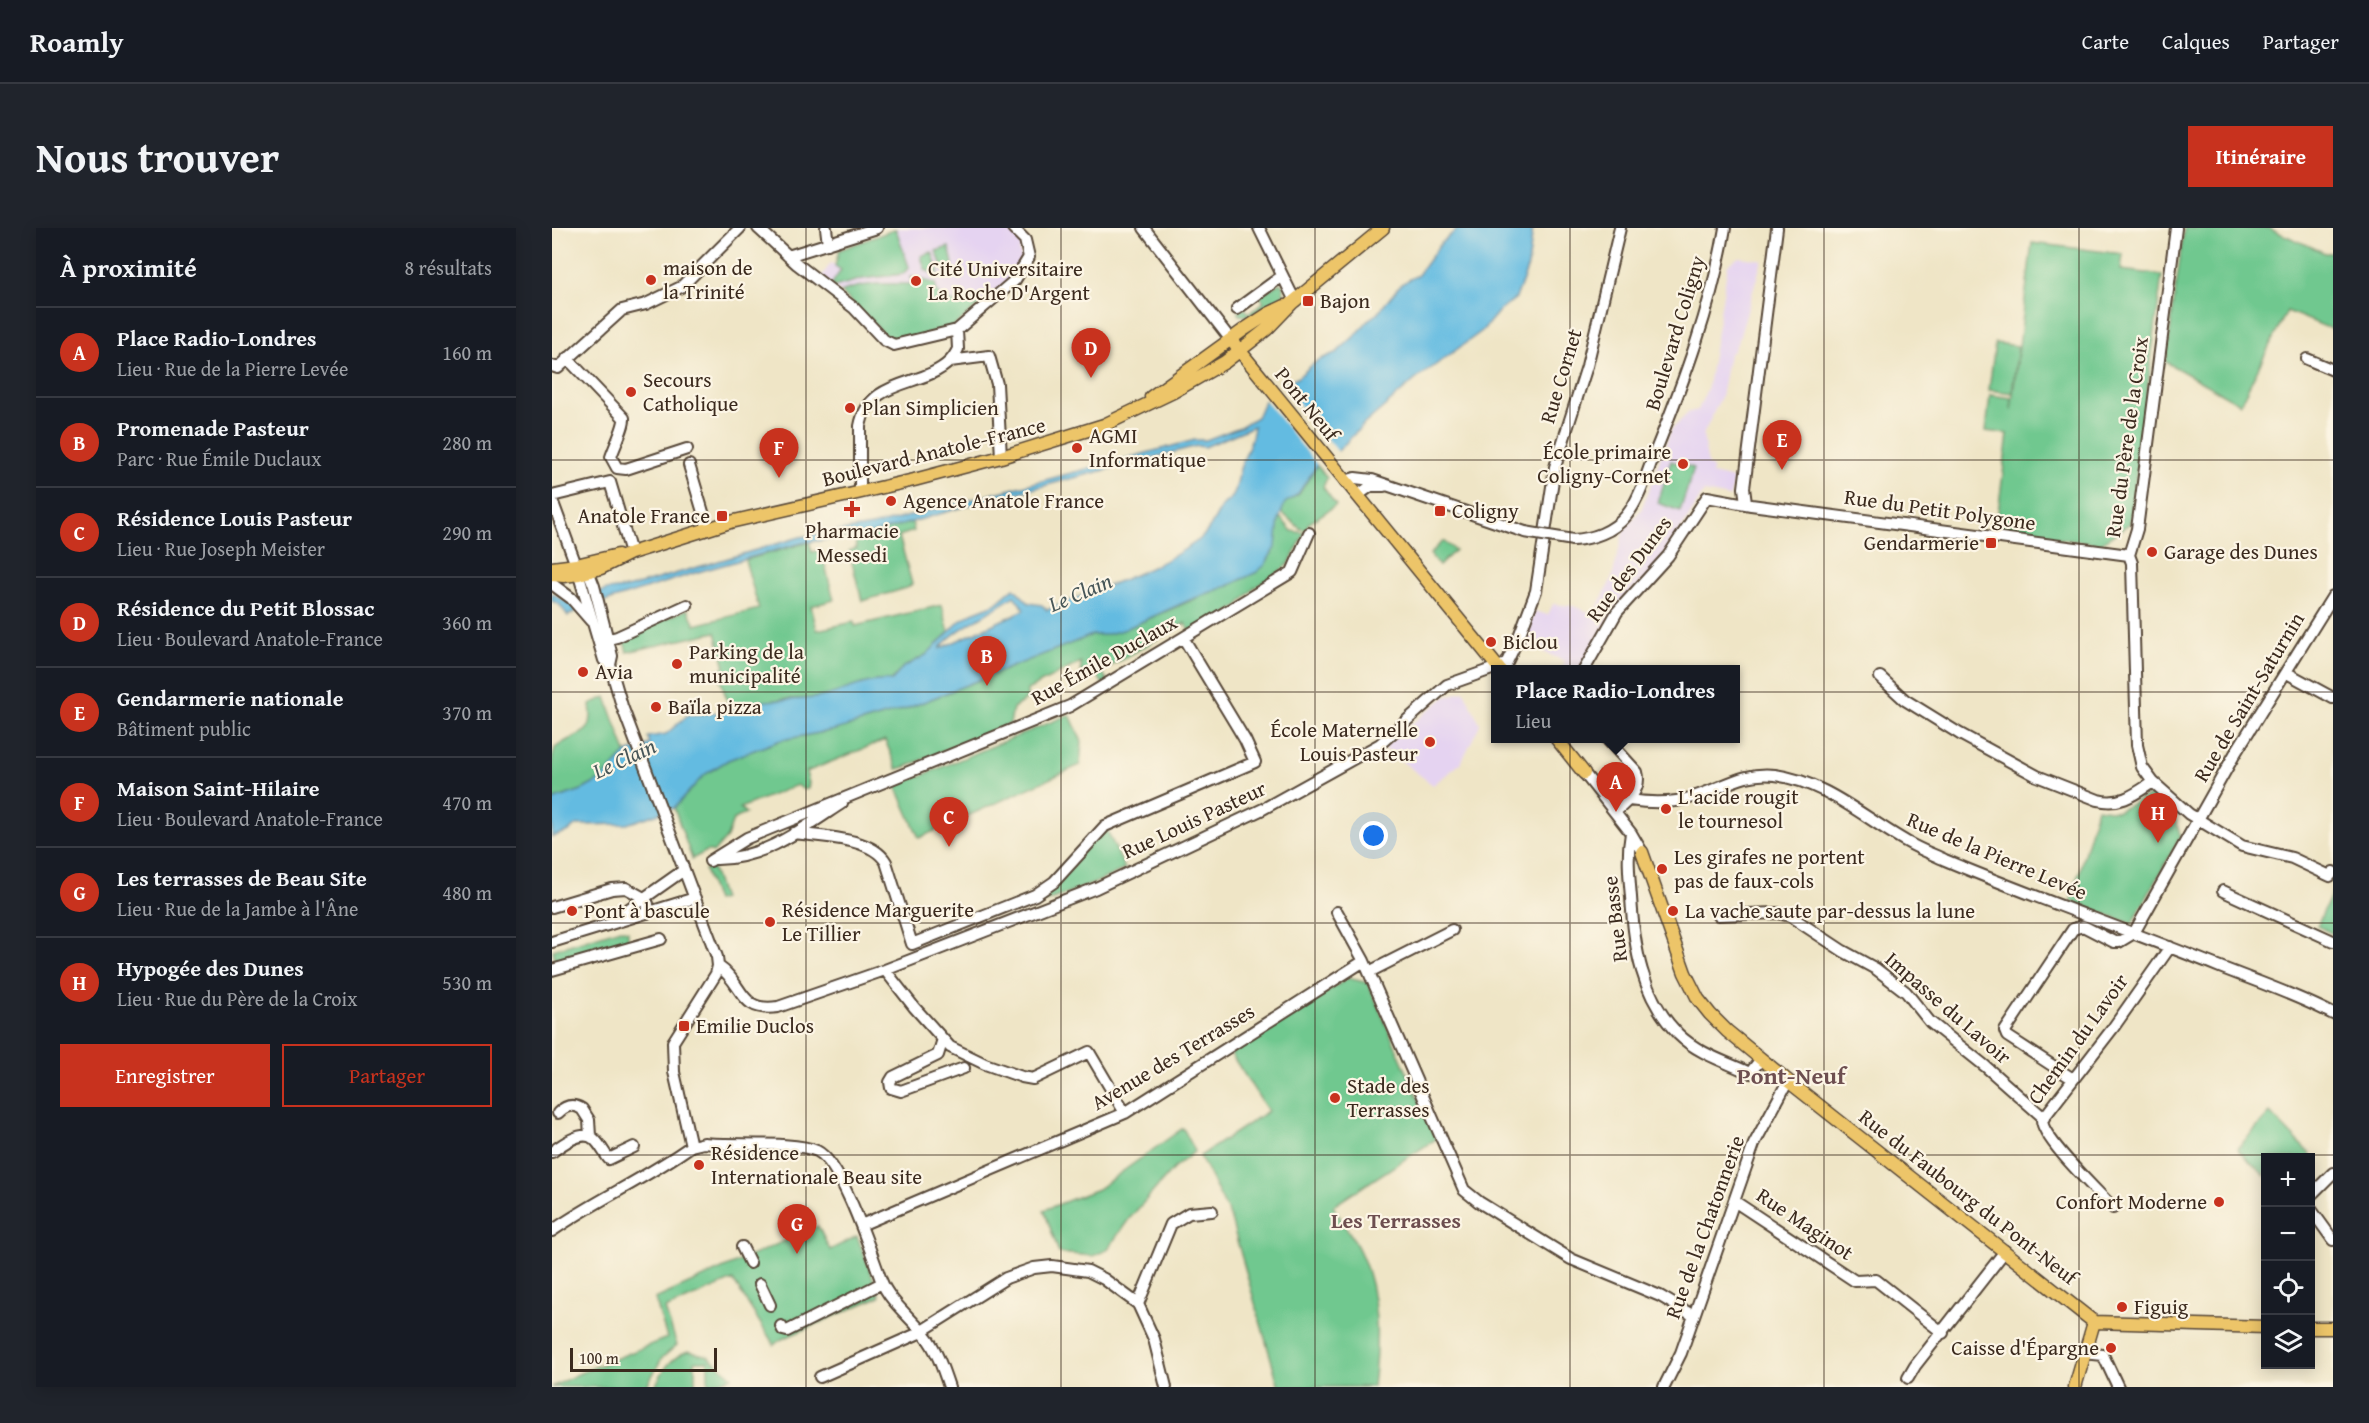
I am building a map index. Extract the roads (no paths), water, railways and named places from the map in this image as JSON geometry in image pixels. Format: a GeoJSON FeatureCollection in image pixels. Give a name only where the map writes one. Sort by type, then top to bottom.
{"type":"FeatureCollection","features":[{"type":"Feature","properties":{"kind":"main road"},"geometry":{"type":"LineString","coordinates":[[1293,302],[1383,228]]}},
{"type":"Feature","properties":{"kind":"main road","name":"Boulevard Anatole-France"},"geometry":{"type":"LineString","coordinates":[[1132,412],[1268,314],[1293,302]]}},
{"type":"Feature","properties":{"kind":"main road","name":"Boulevard Anatole-France"},"geometry":{"type":"LineString","coordinates":[[582,568],[730,522],[1001,457],[1087,432],[1173,392],[1225,362],[1267,329],[1293,302]]}},
{"type":"Feature","properties":{"kind":"main road","name":"Pont Neuf"},"geometry":{"type":"LineString","coordinates":[[1231,340],[1345,482]]}},
{"type":"Feature","properties":{"kind":"main road"},"geometry":{"type":"LineString","coordinates":[[1345,482],[1497,665]]}},
{"type":"Feature","properties":{"kind":"main road"},"geometry":{"type":"LineString","coordinates":[[552,568],[582,568]]}},
{"type":"Feature","properties":{"kind":"main road"},"geometry":{"type":"LineString","coordinates":[[552,575],[564,576],[582,568]]}},
{"type":"Feature","properties":{"kind":"main road","name":"Rue du Faubourg du Pont-Neuf"},"geometry":{"type":"LineString","coordinates":[[1560,743],[1584,773]]}},
{"type":"Feature","properties":{"kind":"main road","name":"Rue du Faubourg du Pont-Neuf"},"geometry":{"type":"LineString","coordinates":[[1642,852],[1691,987],[1710,1014],[1788,1081],[2094,1322]]}},
{"type":"Feature","properties":{"kind":"main road"},"geometry":{"type":"LineString","coordinates":[[2075,1387],[2094,1322],[2261,1327]]}},
{"type":"Feature","properties":{"kind":"main road"},"geometry":{"type":"LineString","coordinates":[[2315,1328],[2333,1328]]}},
{"type":"Feature","properties":{"kind":"street"},"geometry":{"type":"LineString","coordinates":[[552,366],[558,368],[622,310],[646,304],[681,287],[740,228]]}},
{"type":"Feature","properties":{"kind":"street"},"geometry":{"type":"LineString","coordinates":[[758,228],[814,278],[854,308],[889,344],[898,345],[957,330],[1015,280],[1028,260],[1025,240],[1013,228]]}},
{"type":"Feature","properties":{"kind":"street"},"geometry":{"type":"LineString","coordinates":[[826,228],[828,244]]}},
{"type":"Feature","properties":{"kind":"street"},"geometry":{"type":"LineString","coordinates":[[788,256],[878,228]]}},
{"type":"Feature","properties":{"kind":"street"},"geometry":{"type":"LineString","coordinates":[[1144,228],[1231,340]]}},
{"type":"Feature","properties":{"kind":"street"},"geometry":{"type":"LineString","coordinates":[[1259,228],[1293,302]]}},
{"type":"Feature","properties":{"kind":"street","name":"Rue Cornet"},"geometry":{"type":"LineString","coordinates":[[1503,665],[1508,661],[1530,611],[1536,591],[1555,467],[1587,366],[1620,228]]}},
{"type":"Feature","properties":{"kind":"street","name":"Boulevard Coligny"},"geometry":{"type":"LineString","coordinates":[[1345,482],[1355,478],[1366,479],[1525,532],[1573,540],[1591,538],[1609,530],[1626,516],[1636,501],[1669,418],[1711,295],[1725,228]]}},
{"type":"Feature","properties":{"kind":"street"},"geometry":{"type":"LineString","coordinates":[[1746,503],[1744,489],[1777,228]]}},
{"type":"Feature","properties":{"kind":"street","name":"Rue du Père de la Croix"},"geometry":{"type":"LineString","coordinates":[[2176,228],[2137,529],[2129,555],[2132,562],[2137,746],[2142,766],[2152,782],[2198,819],[2242,846],[2292,858],[2330,876],[2333,872]]}},
{"type":"Feature","properties":{"kind":"street"},"geometry":{"type":"LineString","coordinates":[[1237,309],[1282,276]]}},
{"type":"Feature","properties":{"kind":"street"},"geometry":{"type":"LineString","coordinates":[[950,361],[958,349],[957,330]]}},
{"type":"Feature","properties":{"kind":"street"},"geometry":{"type":"LineString","coordinates":[[860,492],[860,426],[861,418],[869,403],[884,391],[950,361],[989,356],[997,384],[1001,457]]}},
{"type":"Feature","properties":{"kind":"street"},"geometry":{"type":"LineString","coordinates":[[567,358],[618,411],[625,423],[616,439],[611,457],[617,468],[626,469],[687,449]]}},
{"type":"Feature","properties":{"kind":"street"},"geometry":{"type":"LineString","coordinates":[[2307,359],[2333,370]]}},
{"type":"Feature","properties":{"kind":"street"},"geometry":{"type":"LineString","coordinates":[[689,465],[708,529]]}},
{"type":"Feature","properties":{"kind":"street"},"geometry":{"type":"LineString","coordinates":[[631,553],[610,482],[552,498],[582,568],[594,586],[604,660],[611,661],[622,706],[717,957],[716,974],[674,1042],[674,1072],[691,1146]]}},
{"type":"Feature","properties":{"kind":"street","name":"Boulevard Coligny"},"geometry":{"type":"LineString","coordinates":[[1358,495],[1371,486],[1393,487]]}},
{"type":"Feature","properties":{"kind":"street","name":"Rue des Dunes"},"geometry":{"type":"LineString","coordinates":[[1586,665],[1617,612],[1668,556],[1705,499],[1710,497],[1746,503]]}},
{"type":"Feature","properties":{"kind":"street","name":"Rue du Petit Polygone"},"geometry":{"type":"LineString","coordinates":[[1746,503],[2129,555]]}},
{"type":"Feature","properties":{"kind":"street","name":"Rue Émile Duclaux"},"geometry":{"type":"LineString","coordinates":[[852,795],[780,842],[734,858],[713,860],[747,838],[833,801],[1070,706],[1292,572],[1309,533]]}},
{"type":"Feature","properties":{"kind":"street"},"geometry":{"type":"LineString","coordinates":[[582,568],[583,590],[599,623]]}},
{"type":"Feature","properties":{"kind":"street"},"geometry":{"type":"LineString","coordinates":[[552,584],[599,623]]}},
{"type":"Feature","properties":{"kind":"street","name":"Rue de Saint-Saturnin"},"geometry":{"type":"LineString","coordinates":[[2198,819],[2247,734],[2333,596]]}},
{"type":"Feature","properties":{"kind":"street"},"geometry":{"type":"LineString","coordinates":[[603,640],[687,605]]}},
{"type":"Feature","properties":{"kind":"street"},"geometry":{"type":"LineString","coordinates":[[795,833],[862,844],[876,849],[886,862],[912,944],[1035,895],[1054,882],[1106,826],[1255,762],[1245,740],[1184,639]]}},
{"type":"Feature","properties":{"kind":"street","name":"Rue Louis Pasteur"},"geometry":{"type":"LineString","coordinates":[[718,966],[726,971],[747,1001],[752,1005],[769,1009],[885,970],[1096,888],[1285,799],[1380,744],[1448,685],[1491,671]]}},
{"type":"Feature","properties":{"kind":"street"},"geometry":{"type":"LineString","coordinates":[[2287,673],[2333,698]]}},
{"type":"Feature","properties":{"kind":"street"},"geometry":{"type":"LineString","coordinates":[[1880,677],[1905,700],[1960,734],[2031,772],[2098,800],[2121,801],[2152,782]]}},
{"type":"Feature","properties":{"kind":"street"},"geometry":{"type":"LineString","coordinates":[[1611,743],[1637,772],[1638,784],[1629,800],[1615,812]]}},
{"type":"Feature","properties":{"kind":"street","name":"Rue du Faubourg du Pont-Neuf"},"geometry":{"type":"LineString","coordinates":[[1584,773],[1631,833],[1642,852]]}},
{"type":"Feature","properties":{"kind":"street","name":"Rue de la Pierre Levée"},"geometry":{"type":"LineString","coordinates":[[1629,800],[1666,802],[1692,797],[1742,777],[1761,774],[1777,775],[1830,794],[1907,842],[1943,859],[2309,1002],[2333,1014]]}},
{"type":"Feature","properties":{"kind":"street"},"geometry":{"type":"LineString","coordinates":[[2073,1079],[2007,1036],[2005,1031],[2073,929],[2083,926],[2114,942],[2119,942],[2134,933],[2198,819]]}},
{"type":"Feature","properties":{"kind":"street","name":"Rue Basse"},"geometry":{"type":"LineString","coordinates":[[1631,833],[1628,851],[1634,943],[1645,982],[1655,1005],[1684,1039],[1707,1054],[1750,1073],[1761,1059]]}},
{"type":"Feature","properties":{"kind":"street"},"geometry":{"type":"LineString","coordinates":[[604,927],[684,870]]}},
{"type":"Feature","properties":{"kind":"street"},"geometry":{"type":"LineString","coordinates":[[552,907],[612,889],[626,888],[644,898],[648,904],[647,913]]}},
{"type":"Feature","properties":{"kind":"street"},"geometry":{"type":"LineString","coordinates":[[2223,891],[2333,941]]}},
{"type":"Feature","properties":{"kind":"street"},"geometry":{"type":"LineString","coordinates":[[552,942],[695,898]]}},
{"type":"Feature","properties":{"kind":"street"},"geometry":{"type":"LineString","coordinates":[[1338,912],[1369,972],[1464,1190],[1479,1202],[1570,1259],[1660,1296],[1694,1316]]}},
{"type":"Feature","properties":{"kind":"street","name":"Impasse du Lavoir"},"geometry":{"type":"LineString","coordinates":[[1719,915],[1777,913],[1790,916],[1843,951],[1876,969],[1906,992],[1930,1022],[2044,1118]]}},
{"type":"Feature","properties":{"kind":"street"},"geometry":{"type":"LineString","coordinates":[[1369,972],[1452,930]]}},
{"type":"Feature","properties":{"kind":"street"},"geometry":{"type":"LineString","coordinates":[[552,970],[661,939]]}},
{"type":"Feature","properties":{"kind":"street","name":"Chemin du Lavoir"},"geometry":{"type":"LineString","coordinates":[[2113,1208],[2070,1162],[2043,1128],[2042,1120],[2113,1028],[2170,947]]}},
{"type":"Feature","properties":{"kind":"street","name":"Avenue des Terrasses"},"geometry":{"type":"LineString","coordinates":[[861,1226],[1125,1113],[1364,961]]}},
{"type":"Feature","properties":{"kind":"street"},"geometry":{"type":"LineString","coordinates":[[885,970],[914,1007],[947,1043],[985,1064],[1022,1077],[1033,1078],[1089,1052],[1125,1113]]}},
{"type":"Feature","properties":{"kind":"street"},"geometry":{"type":"LineString","coordinates":[[947,1043],[938,1055],[893,1077],[890,1082],[891,1088],[901,1091],[964,1068]]}},
{"type":"Feature","properties":{"kind":"street","name":"Rue de la Chatonnerie"},"geometry":{"type":"LineString","coordinates":[[1664,1387],[1681,1353],[1757,1137],[1788,1081]]}},
{"type":"Feature","properties":{"kind":"street"},"geometry":{"type":"LineString","coordinates":[[558,1113],[564,1107],[571,1105],[582,1108],[589,1119],[590,1136],[609,1159]]}},
{"type":"Feature","properties":{"kind":"street"},"geometry":{"type":"LineString","coordinates":[[552,1152],[575,1138],[590,1136]]}},
{"type":"Feature","properties":{"kind":"street"},"geometry":{"type":"LineString","coordinates":[[552,1232],[577,1214],[670,1161],[691,1146],[704,1143],[788,1146],[816,1151],[831,1165],[861,1226],[882,1283],[922,1331],[941,1364],[949,1387]]}},
{"type":"Feature","properties":{"kind":"street"},"geometry":{"type":"LineString","coordinates":[[598,1164],[634,1147]]}},
{"type":"Feature","properties":{"kind":"street"},"geometry":{"type":"LineString","coordinates":[[2315,1191],[2333,1173]]}},
{"type":"Feature","properties":{"kind":"street","name":"Rue Maginot"},"geometry":{"type":"LineString","coordinates":[[1734,1200],[1855,1281],[1876,1281],[1943,1333]]}},
{"type":"Feature","properties":{"kind":"street"},"geometry":{"type":"LineString","coordinates":[[1138,1304],[1171,1224],[1189,1213],[1212,1211]]}},
{"type":"Feature","properties":{"kind":"street"},"geometry":{"type":"LineString","coordinates":[[2315,1215],[2333,1240]]}},
{"type":"Feature","properties":{"kind":"street"},"geometry":{"type":"LineString","coordinates":[[742,1247],[750,1263]]}},
{"type":"Feature","properties":{"kind":"street"},"geometry":{"type":"LineString","coordinates":[[1908,1378],[2005,1251]]}},
{"type":"Feature","properties":{"kind":"street"},"geometry":{"type":"LineString","coordinates":[[820,1377],[922,1331],[1006,1278],[1034,1268],[1071,1267],[1088,1271],[1104,1279],[1138,1304],[1155,1339],[1166,1387]]}},
{"type":"Feature","properties":{"kind":"street"},"geometry":{"type":"LineString","coordinates":[[780,1326],[787,1331],[882,1283]]}},
{"type":"Feature","properties":{"kind":"street"},"geometry":{"type":"LineString","coordinates":[[760,1284],[770,1305]]}},
{"type":"Feature","properties":{"kind":"street"},"geometry":{"type":"LineString","coordinates":[[2084,1353],[2103,1355],[2118,1387]]}},
{"type":"Feature","properties":{"kind":"water","name":"Le Clain"},"geometry":{"type":"Polygon","coordinates":[[[1459,228],[1533,228],[1528,266],[1516,298],[1499,311],[1482,331],[1415,380],[1363,425],[1338,451],[1317,465],[1298,494],[1285,503],[1279,519],[1276,546],[1265,565],[1257,572],[1123,630],[1105,635],[1092,635],[906,709],[835,730],[781,740],[728,760],[704,775],[674,808],[627,824],[576,825],[569,831],[552,837],[552,800],[582,790],[602,779],[626,753],[650,744],[648,737],[666,734],[688,715],[723,712],[731,707],[755,702],[820,697],[864,683],[892,681],[902,668],[926,655],[960,621],[972,613],[995,604],[1014,588],[1029,603],[1042,605],[1047,610],[1145,571],[1182,551],[1204,535],[1223,505],[1233,496],[1254,426],[1205,447],[1197,446],[974,504],[874,533],[802,543],[698,572],[576,611],[568,616],[560,605],[552,601],[552,593],[568,603],[607,590],[627,588],[800,537],[872,526],[1195,440],[1206,440],[1240,427],[1257,417],[1265,400],[1283,383],[1297,378],[1317,361],[1337,352],[1358,333],[1401,284],[1418,275],[1441,243],[1459,228]],[[1014,596],[954,634],[939,649],[1022,611],[1024,609],[1014,596]]]}},
{"type":"Feature","properties":{"kind":"place","name":"maison de la Trinité"},"geometry":{"type":"Point","coordinates":[651,280]}},
{"type":"Feature","properties":{"kind":"place","name":"Cité Universitaire La Roche D'Argent"},"geometry":{"type":"Point","coordinates":[916,281]}},
{"type":"Feature","properties":{"kind":"place","name":"Bajon"},"geometry":{"type":"Point","coordinates":[1308,301]}},
{"type":"Feature","properties":{"kind":"place","name":"Résidence du Petit Blossac"},"geometry":{"type":"Point","coordinates":[1091,378]}},
{"type":"Feature","properties":{"kind":"place","name":"Secours Catholique"},"geometry":{"type":"Point","coordinates":[631,392]}},
{"type":"Feature","properties":{"kind":"place","name":"Plan Simplicien"},"geometry":{"type":"Point","coordinates":[850,408]}},
{"type":"Feature","properties":{"kind":"place","name":"AGMI Informatique"},"geometry":{"type":"Point","coordinates":[1077,448]}},
{"type":"Feature","properties":{"kind":"place","name":"École primaire Coligny-Cornet"},"geometry":{"type":"Point","coordinates":[1683,464]}},
{"type":"Feature","properties":{"kind":"place","name":"Gendarmerie nationale"},"geometry":{"type":"Point","coordinates":[1782,470]}},
{"type":"Feature","properties":{"kind":"place","name":"Maison Saint-Hilaire"},"geometry":{"type":"Point","coordinates":[779,478]}},
{"type":"Feature","properties":{"kind":"place","name":"Agence Anatole France"},"geometry":{"type":"Point","coordinates":[891,501]}},
{"type":"Feature","properties":{"kind":"place","name":"Pharmacie Messedi"},"geometry":{"type":"Point","coordinates":[852,509]}},
{"type":"Feature","properties":{"kind":"place","name":"Coligny"},"geometry":{"type":"Point","coordinates":[1440,511]}},
{"type":"Feature","properties":{"kind":"place","name":"Anatole France"},"geometry":{"type":"Point","coordinates":[722,516]}},
{"type":"Feature","properties":{"kind":"place","name":"Gendarmerie"},"geometry":{"type":"Point","coordinates":[1991,543]}},
{"type":"Feature","properties":{"kind":"place","name":"Garage des Dunes"},"geometry":{"type":"Point","coordinates":[2152,552]}},
{"type":"Feature","properties":{"kind":"place","name":"Biclou"},"geometry":{"type":"Point","coordinates":[1491,642]}},
{"type":"Feature","properties":{"kind":"place","name":"Parking de la municipalité"},"geometry":{"type":"Point","coordinates":[677,664]}},
{"type":"Feature","properties":{"kind":"place","name":"Avia"},"geometry":{"type":"Point","coordinates":[583,672]}},
{"type":"Feature","properties":{"kind":"place","name":"Promenade Pasteur"},"geometry":{"type":"Point","coordinates":[987,686]}},
{"type":"Feature","properties":{"kind":"place","name":"Baïla pizza"},"geometry":{"type":"Point","coordinates":[656,707]}},
{"type":"Feature","properties":{"kind":"place","name":"École Maternelle Louis Pasteur"},"geometry":{"type":"Point","coordinates":[1430,742]}},
{"type":"Feature","properties":{"kind":"place","name":"L'acide rougit le tournesol"},"geometry":{"type":"Point","coordinates":[1666,809]}},
{"type":"Feature","properties":{"kind":"place","name":"Place Radio-Londres"},"geometry":{"type":"Point","coordinates":[1616,812]}},
{"type":"Feature","properties":{"kind":"place","name":"Hypogée des Dunes"},"geometry":{"type":"Point","coordinates":[2158,843]}},
{"type":"Feature","properties":{"kind":"place","name":"Résidence Louis Pasteur"},"geometry":{"type":"Point","coordinates":[949,847]}},
{"type":"Feature","properties":{"kind":"place","name":"Les girafes ne portent pas de faux-cols"},"geometry":{"type":"Point","coordinates":[1662,869]}},
{"type":"Feature","properties":{"kind":"place","name":"Pont à bascule"},"geometry":{"type":"Point","coordinates":[572,911]}},
{"type":"Feature","properties":{"kind":"place","name":"La vache saute par-dessus la lune"},"geometry":{"type":"Point","coordinates":[1673,911]}},
{"type":"Feature","properties":{"kind":"place","name":"Résidence Marguerite Le Tillier"},"geometry":{"type":"Point","coordinates":[770,922]}},
{"type":"Feature","properties":{"kind":"place","name":"Emilie Duclos"},"geometry":{"type":"Point","coordinates":[684,1026]}},
{"type":"Feature","properties":{"kind":"place","name":"Stade des Terrasses"},"geometry":{"type":"Point","coordinates":[1335,1098]}},
{"type":"Feature","properties":{"kind":"place","name":"Résidence Internationale Beau site"},"geometry":{"type":"Point","coordinates":[699,1165]}},
{"type":"Feature","properties":{"kind":"place","name":"Confort Moderne"},"geometry":{"type":"Point","coordinates":[2219,1202]}},
{"type":"Feature","properties":{"kind":"place","name":"Les terrasses de Beau Site"},"geometry":{"type":"Point","coordinates":[797,1254]}},
{"type":"Feature","properties":{"kind":"place","name":"Figuig"},"geometry":{"type":"Point","coordinates":[2122,1307]}},
{"type":"Feature","properties":{"kind":"place","name":"Caisse d'Épargne"},"geometry":{"type":"Point","coordinates":[2111,1348]}},
{"type":"Feature","properties":{"kind":"district","name":"Pont-Neuf"},"geometry":{"type":"Point","coordinates":[1791,1076]}},
{"type":"Feature","properties":{"kind":"district","name":"Les Terrasses"},"geometry":{"type":"Point","coordinates":[1396,1220]}}]}
